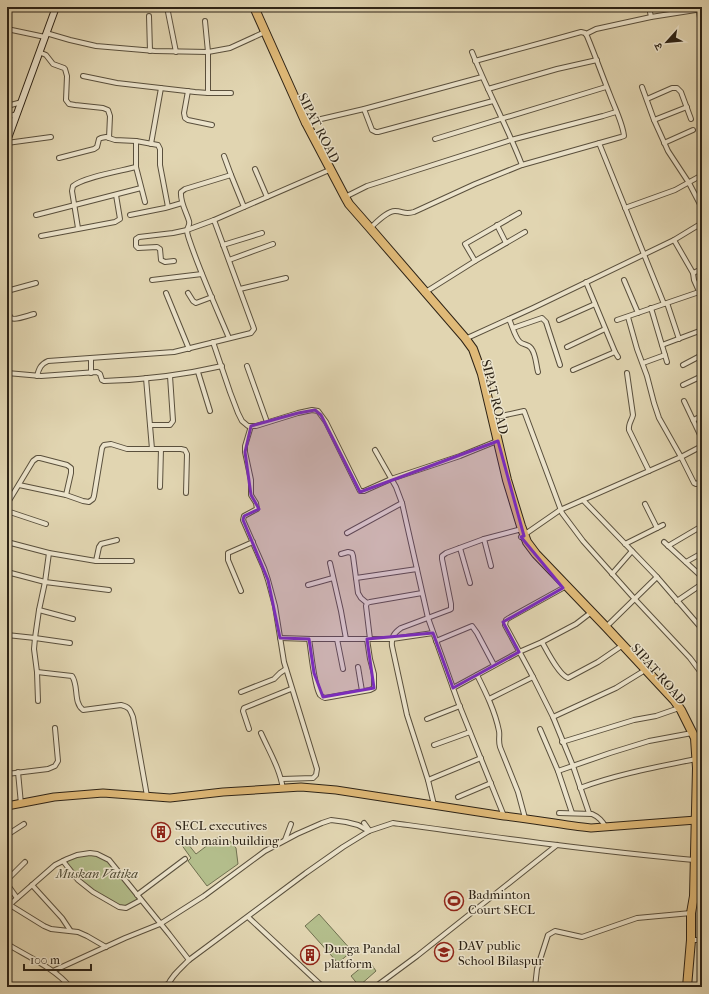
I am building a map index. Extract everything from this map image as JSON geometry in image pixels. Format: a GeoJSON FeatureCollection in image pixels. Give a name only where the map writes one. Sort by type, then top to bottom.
{"type":"FeatureCollection","features":[{"type":"Feature","properties":{"kind":"highway","name":"SIPAT ROAD"},"geometry":{"type":"LineString","coordinates":[[248,7],[263,33]]}},
{"type":"Feature","properties":{"kind":"highway","name":"SIPAT ROAD"},"geometry":{"type":"LineString","coordinates":[[254,7],[263,33],[304,123],[339,194],[364,228],[424,293]]}},
{"type":"Feature","properties":{"kind":"highway","name":"SIPAT ROAD"},"geometry":{"type":"LineString","coordinates":[[304,123],[349,204],[473,349],[482,374],[492,418],[498,463],[525,545],[563,588],[605,628],[642,672],[678,709]]}},
{"type":"Feature","properties":{"kind":"highway","name":"SIPAT ROAD"},"geometry":{"type":"LineString","coordinates":[[464,339],[477,368],[496,442]]}},
{"type":"Feature","properties":{"kind":"highway","name":"SIPAT ROAD"},"geometry":{"type":"LineString","coordinates":[[521,534],[536,554],[674,700],[698,754]]}},
{"type":"Feature","properties":{"kind":"highway"},"geometry":{"type":"LineString","coordinates":[[692,987],[696,940],[693,913],[694,860],[698,844],[696,820],[698,754]]}},
{"type":"Feature","properties":{"kind":"highway"},"geometry":{"type":"LineString","coordinates":[[687,987],[696,940]]}},
{"type":"Feature","properties":{"kind":"main road"},"geometry":{"type":"LineString","coordinates":[[7,806],[54,797],[103,793],[170,798],[223,792],[301,787],[336,790],[504,816],[526,818],[575,827],[591,828],[696,820]]}},
{"type":"Feature","properties":{"kind":"street"},"geometry":{"type":"LineString","coordinates":[[51,137],[7,142],[56,7]]}},
{"type":"Feature","properties":{"kind":"street"},"geometry":{"type":"LineString","coordinates":[[167,7],[176,52]]}},
{"type":"Feature","properties":{"kind":"street"},"geometry":{"type":"LineString","coordinates":[[649,7],[651,17]]}},
{"type":"Feature","properties":{"kind":"street"},"geometry":{"type":"LineString","coordinates":[[475,62],[581,32],[586,34],[596,29],[651,17],[700,9],[702,33]]}},
{"type":"Feature","properties":{"kind":"street"},"geometry":{"type":"LineString","coordinates":[[149,16],[150,51]]}},
{"type":"Feature","properties":{"kind":"street"},"geometry":{"type":"LineString","coordinates":[[205,21],[208,52],[208,93]]}},
{"type":"Feature","properties":{"kind":"street"},"geometry":{"type":"LineString","coordinates":[[7,29],[46,35],[96,46],[176,52],[208,52],[230,48],[263,33]]}},
{"type":"Feature","properties":{"kind":"street"},"geometry":{"type":"LineString","coordinates":[[370,228],[391,212],[396,211],[408,214],[474,184],[522,165],[624,136],[597,60],[586,34]]}},
{"type":"Feature","properties":{"kind":"street"},"geometry":{"type":"LineString","coordinates":[[39,52],[46,56],[53,64],[66,70],[66,100],[69,104],[104,108],[108,110],[110,116],[109,138]]}},
{"type":"Feature","properties":{"kind":"street"},"geometry":{"type":"LineString","coordinates":[[472,52],[475,62],[502,118],[522,165]]}},
{"type":"Feature","properties":{"kind":"street"},"geometry":{"type":"LineString","coordinates":[[488,89],[557,69],[597,60]]}},
{"type":"Feature","properties":{"kind":"street"},"geometry":{"type":"LineString","coordinates":[[82,76],[161,88],[208,93],[231,93]]}},
{"type":"Feature","properties":{"kind":"street"},"geometry":{"type":"LineString","coordinates":[[304,123],[364,109],[482,77]]}},
{"type":"Feature","properties":{"kind":"street"},"geometry":{"type":"LineString","coordinates":[[434,139],[606,87]]}},
{"type":"Feature","properties":{"kind":"street"},"geometry":{"type":"LineString","coordinates":[[642,87],[664,143],[689,183],[702,208]]}},
{"type":"Feature","properties":{"kind":"street"},"geometry":{"type":"LineString","coordinates":[[646,99],[675,87],[679,89],[691,119]]}},
{"type":"Feature","properties":{"kind":"street"},"geometry":{"type":"LineString","coordinates":[[151,144],[161,88]]}},
{"type":"Feature","properties":{"kind":"street"},"geometry":{"type":"LineString","coordinates":[[188,91],[184,113],[185,118],[188,120],[212,124]]}},
{"type":"Feature","properties":{"kind":"street"},"geometry":{"type":"LineString","coordinates":[[364,109],[372,130],[378,132],[493,101]]}},
{"type":"Feature","properties":{"kind":"street"},"geometry":{"type":"LineString","coordinates":[[7,106],[22,102]]}},
{"type":"Feature","properties":{"kind":"street"},"geometry":{"type":"LineString","coordinates":[[654,120],[687,107]]}},
{"type":"Feature","properties":{"kind":"street"},"geometry":{"type":"LineString","coordinates":[[345,196],[367,186],[511,140],[616,112]]}},
{"type":"Feature","properties":{"kind":"street"},"geometry":{"type":"LineString","coordinates":[[7,117],[18,114]]}},
{"type":"Feature","properties":{"kind":"street"},"geometry":{"type":"LineString","coordinates":[[664,143],[693,130]]}},
{"type":"Feature","properties":{"kind":"street"},"geometry":{"type":"LineString","coordinates":[[59,158],[94,149],[97,147],[99,139],[101,138],[136,141],[158,145],[160,149],[160,165],[168,207]]}},
{"type":"Feature","properties":{"kind":"street"},"geometry":{"type":"LineString","coordinates":[[136,141],[136,167],[145,202]]}},
{"type":"Feature","properties":{"kind":"street"},"geometry":{"type":"LineString","coordinates":[[599,144],[644,254],[666,303],[679,339]]}},
{"type":"Feature","properties":{"kind":"street"},"geometry":{"type":"LineString","coordinates":[[224,156],[244,207]]}},
{"type":"Feature","properties":{"kind":"street"},"geometry":{"type":"LineString","coordinates":[[78,228],[72,191],[73,186],[89,179],[136,167]]}},
{"type":"Feature","properties":{"kind":"street"},"geometry":{"type":"LineString","coordinates":[[255,169],[267,197]]}},
{"type":"Feature","properties":{"kind":"street"},"geometry":{"type":"LineString","coordinates":[[174,261],[165,262],[162,260],[159,248],[138,248],[136,246],[136,239],[139,237],[187,230],[214,220],[327,171]]}},
{"type":"Feature","properties":{"kind":"street"},"geometry":{"type":"LineString","coordinates":[[229,338],[189,239],[187,230],[189,221],[182,203],[181,194],[183,190],[231,175]]}},
{"type":"Feature","properties":{"kind":"street"},"geometry":{"type":"LineString","coordinates":[[625,208],[675,190],[702,176]]}},
{"type":"Feature","properties":{"kind":"street"},"geometry":{"type":"LineString","coordinates":[[36,216],[141,188]]}},
{"type":"Feature","properties":{"kind":"street"},"geometry":{"type":"LineString","coordinates":[[41,236],[120,220],[116,195]]}},
{"type":"Feature","properties":{"kind":"street"},"geometry":{"type":"LineString","coordinates":[[130,215],[182,203]]}},
{"type":"Feature","properties":{"kind":"street"},"geometry":{"type":"LineString","coordinates":[[475,261],[465,244],[518,213]]}},
{"type":"Feature","properties":{"kind":"street"},"geometry":{"type":"LineString","coordinates":[[37,376],[39,369],[48,361],[174,352],[253,332],[254,329],[214,220]]}},
{"type":"Feature","properties":{"kind":"street"},"geometry":{"type":"LineString","coordinates":[[464,339],[674,240],[702,223]]}},
{"type":"Feature","properties":{"kind":"street"},"geometry":{"type":"LineString","coordinates":[[497,225],[506,243]]}},
{"type":"Feature","properties":{"kind":"street"},"geometry":{"type":"LineString","coordinates":[[424,293],[525,232]]}},
{"type":"Feature","properties":{"kind":"street"},"geometry":{"type":"LineString","coordinates":[[224,245],[262,233]]}},
{"type":"Feature","properties":{"kind":"street"},"geometry":{"type":"LineString","coordinates":[[674,240],[693,273],[694,280],[702,298]]}},
{"type":"Feature","properties":{"kind":"street"},"geometry":{"type":"LineString","coordinates":[[229,260],[273,244]]}},
{"type":"Feature","properties":{"kind":"street"},"geometry":{"type":"LineString","coordinates":[[693,273],[702,269]]}},
{"type":"Feature","properties":{"kind":"street"},"geometry":{"type":"LineString","coordinates":[[152,280],[202,274]]}},
{"type":"Feature","properties":{"kind":"street"},"geometry":{"type":"LineString","coordinates":[[240,289],[286,278]]}},
{"type":"Feature","properties":{"kind":"street"},"geometry":{"type":"LineString","coordinates":[[624,280],[638,313]]}},
{"type":"Feature","properties":{"kind":"street"},"geometry":{"type":"LineString","coordinates":[[586,282],[618,357]]}},
{"type":"Feature","properties":{"kind":"street"},"geometry":{"type":"LineString","coordinates":[[7,291],[36,283]]}},
{"type":"Feature","properties":{"kind":"street"},"geometry":{"type":"LineString","coordinates":[[617,320],[699,292]]}},
{"type":"Feature","properties":{"kind":"street"},"geometry":{"type":"LineString","coordinates":[[166,293],[189,349]]}},
{"type":"Feature","properties":{"kind":"street"},"geometry":{"type":"LineString","coordinates":[[188,293],[196,303],[212,297]]}},
{"type":"Feature","properties":{"kind":"street"},"geometry":{"type":"LineString","coordinates":[[558,320],[595,304]]}},
{"type":"Feature","properties":{"kind":"street"},"geometry":{"type":"LineString","coordinates":[[7,308],[13,319],[34,314]]}},
{"type":"Feature","properties":{"kind":"street"},"geometry":{"type":"LineString","coordinates":[[651,308],[667,362]]}},
{"type":"Feature","properties":{"kind":"street"},"geometry":{"type":"LineString","coordinates":[[628,317],[659,418],[694,483],[696,484],[702,481]]}},
{"type":"Feature","properties":{"kind":"street"},"geometry":{"type":"LineString","coordinates":[[513,328],[542,318],[546,322],[560,365]]}},
{"type":"Feature","properties":{"kind":"street"},"geometry":{"type":"LineString","coordinates":[[509,319],[520,342],[531,348],[538,372]]}},
{"type":"Feature","properties":{"kind":"street"},"geometry":{"type":"LineString","coordinates":[[567,346],[605,329]]}},
{"type":"Feature","properties":{"kind":"street"},"geometry":{"type":"LineString","coordinates":[[662,345],[702,330]]}},
{"type":"Feature","properties":{"kind":"street"},"geometry":{"type":"LineString","coordinates":[[213,342],[230,392],[240,417],[245,424],[252,426],[298,413],[312,410],[318,411],[326,422],[360,491],[364,491],[391,479],[460,456],[496,442]]}},
{"type":"Feature","properties":{"kind":"street"},"geometry":{"type":"LineString","coordinates":[[573,370],[615,352]]}},
{"type":"Feature","properties":{"kind":"street"},"geometry":{"type":"LineString","coordinates":[[643,363],[665,355]]}},
{"type":"Feature","properties":{"kind":"street"},"geometry":{"type":"LineString","coordinates":[[683,365],[702,355]]}},
{"type":"Feature","properties":{"kind":"street"},"geometry":{"type":"LineString","coordinates":[[91,358],[91,373]]}},
{"type":"Feature","properties":{"kind":"street"},"geometry":{"type":"LineString","coordinates":[[7,373],[37,376],[98,373],[104,381],[170,376],[198,372],[222,366]]}},
{"type":"Feature","properties":{"kind":"street"},"geometry":{"type":"LineString","coordinates":[[247,366],[267,422]]}},
{"type":"Feature","properties":{"kind":"street"},"geometry":{"type":"LineString","coordinates":[[198,372],[210,411]]}},
{"type":"Feature","properties":{"kind":"street"},"geometry":{"type":"LineString","coordinates":[[626,373],[633,415],[629,425],[629,430],[649,471]]}},
{"type":"Feature","properties":{"kind":"street"},"geometry":{"type":"LineString","coordinates":[[150,425],[170,425],[174,422],[170,376]]}},
{"type":"Feature","properties":{"kind":"street"},"geometry":{"type":"LineString","coordinates":[[683,385],[702,376]]}},
{"type":"Feature","properties":{"kind":"street"},"geometry":{"type":"LineString","coordinates":[[146,378],[152,449]]}},
{"type":"Feature","properties":{"kind":"street"},"geometry":{"type":"LineString","coordinates":[[684,401],[702,438]]}},
{"type":"Feature","properties":{"kind":"street"},"geometry":{"type":"LineString","coordinates":[[492,418],[524,411],[562,513],[583,541],[690,658],[702,674]]}},
{"type":"Feature","properties":{"kind":"street"},"geometry":{"type":"LineString","coordinates":[[693,420],[702,416]]}},
{"type":"Feature","properties":{"kind":"street"},"geometry":{"type":"LineString","coordinates":[[252,426],[245,446],[245,452],[251,480],[251,495],[256,503],[257,509],[244,516],[243,520],[268,580],[275,606],[286,669],[317,769],[317,773],[313,778],[282,779]]}},
{"type":"Feature","properties":{"kind":"street"},"geometry":{"type":"LineString","coordinates":[[19,485],[66,495],[89,502],[93,499],[102,448],[111,444],[127,449],[181,449],[186,452],[186,493]]}},
{"type":"Feature","properties":{"kind":"street"},"geometry":{"type":"LineString","coordinates":[[434,805],[408,715],[392,646],[392,639],[395,633],[401,628],[451,608],[452,604],[442,557],[446,553],[484,539],[521,534],[560,510],[681,457],[702,446]]}},
{"type":"Feature","properties":{"kind":"street"},"geometry":{"type":"LineString","coordinates":[[160,486],[161,449]]}},
{"type":"Feature","properties":{"kind":"street"},"geometry":{"type":"LineString","coordinates":[[374,450],[396,487],[402,503],[428,618],[453,688],[504,816]]}},
{"type":"Feature","properties":{"kind":"street"},"geometry":{"type":"LineString","coordinates":[[7,504],[33,461],[37,458],[67,465],[71,468],[72,471],[66,495]]}},
{"type":"Feature","properties":{"kind":"street"},"geometry":{"type":"LineString","coordinates":[[583,500],[657,577],[702,629]]}},
{"type":"Feature","properties":{"kind":"street"},"geometry":{"type":"LineString","coordinates":[[347,533],[402,503]]}},
{"type":"Feature","properties":{"kind":"street"},"geometry":{"type":"LineString","coordinates":[[645,504],[657,528]]}},
{"type":"Feature","properties":{"kind":"street"},"geometry":{"type":"LineString","coordinates":[[7,512],[46,524]]}},
{"type":"Feature","properties":{"kind":"street"},"geometry":{"type":"LineString","coordinates":[[625,544],[663,525]]}},
{"type":"Feature","properties":{"kind":"street"},"geometry":{"type":"LineString","coordinates":[[668,546],[702,526]]}},
{"type":"Feature","properties":{"kind":"street"},"geometry":{"type":"LineString","coordinates":[[484,539],[491,566]]}},
{"type":"Feature","properties":{"kind":"street"},"geometry":{"type":"LineString","coordinates":[[96,561],[101,544],[117,540]]}},
{"type":"Feature","properties":{"kind":"street"},"geometry":{"type":"LineString","coordinates":[[7,542],[49,553],[96,561],[132,561]]}},
{"type":"Feature","properties":{"kind":"street"},"geometry":{"type":"LineString","coordinates":[[241,591],[228,560],[228,553],[253,542]]}},
{"type":"Feature","properties":{"kind":"street"},"geometry":{"type":"LineString","coordinates":[[664,542],[702,577]]}},
{"type":"Feature","properties":{"kind":"street"},"geometry":{"type":"LineString","coordinates":[[460,548],[470,583]]}},
{"type":"Feature","properties":{"kind":"street"},"geometry":{"type":"LineString","coordinates":[[612,574],[632,551]]}},
{"type":"Feature","properties":{"kind":"street"},"geometry":{"type":"LineString","coordinates":[[341,554],[348,552],[352,553],[360,596],[367,603]]}},
{"type":"Feature","properties":{"kind":"street"},"geometry":{"type":"LineString","coordinates":[[38,701],[37,672],[34,649],[49,553]]}},
{"type":"Feature","properties":{"kind":"street"},"geometry":{"type":"LineString","coordinates":[[686,562],[702,553]]}},
{"type":"Feature","properties":{"kind":"street"},"geometry":{"type":"LineString","coordinates":[[330,563],[346,639]]}},
{"type":"Feature","properties":{"kind":"street"},"geometry":{"type":"LineString","coordinates":[[356,578],[417,569]]}},
{"type":"Feature","properties":{"kind":"street"},"geometry":{"type":"LineString","coordinates":[[7,572],[45,582],[109,590]]}},
{"type":"Feature","properties":{"kind":"street"},"geometry":{"type":"LineString","coordinates":[[605,628],[657,577]]}},
{"type":"Feature","properties":{"kind":"street"},"geometry":{"type":"LineString","coordinates":[[308,585],[334,578]]}},
{"type":"Feature","properties":{"kind":"street"},"geometry":{"type":"LineString","coordinates":[[677,601],[702,584]]}},
{"type":"Feature","properties":{"kind":"street"},"geometry":{"type":"LineString","coordinates":[[563,588],[504,622],[505,627],[553,717],[573,766],[589,814]]}},
{"type":"Feature","properties":{"kind":"street"},"geometry":{"type":"LineString","coordinates":[[367,603],[422,593]]}},
{"type":"Feature","properties":{"kind":"street"},"geometry":{"type":"LineString","coordinates":[[310,639],[314,673],[318,691],[321,696],[325,698],[372,690],[375,685],[368,639],[367,603]]}},
{"type":"Feature","properties":{"kind":"street"},"geometry":{"type":"LineString","coordinates":[[39,610],[73,618]]}},
{"type":"Feature","properties":{"kind":"street"},"geometry":{"type":"LineString","coordinates":[[453,688],[494,665],[576,624],[589,614]]}},
{"type":"Feature","properties":{"kind":"street"},"geometry":{"type":"LineString","coordinates":[[436,641],[472,626],[474,627],[494,665]]}},
{"type":"Feature","properties":{"kind":"street"},"geometry":{"type":"LineString","coordinates":[[280,638],[392,639],[433,633]]}},
{"type":"Feature","properties":{"kind":"street"},"geometry":{"type":"LineString","coordinates":[[7,634],[70,643]]}},
{"type":"Feature","properties":{"kind":"street"},"geometry":{"type":"LineString","coordinates":[[337,639],[343,669]]}},
{"type":"Feature","properties":{"kind":"street"},"geometry":{"type":"LineString","coordinates":[[542,642],[563,676],[568,678],[598,662],[620,647]]}},
{"type":"Feature","properties":{"kind":"street"},"geometry":{"type":"LineString","coordinates":[[358,667],[362,691]]}},
{"type":"Feature","properties":{"kind":"street"},"geometry":{"type":"LineString","coordinates":[[242,692],[274,679],[286,669]]}},
{"type":"Feature","properties":{"kind":"street"},"geometry":{"type":"LineString","coordinates":[[37,672],[72,676],[75,679],[78,704],[83,710],[121,705],[129,708],[133,717],[147,796]]}},
{"type":"Feature","properties":{"kind":"street"},"geometry":{"type":"LineString","coordinates":[[553,717],[616,688],[642,672]]}},
{"type":"Feature","properties":{"kind":"street"},"geometry":{"type":"LineString","coordinates":[[476,675],[489,699],[499,731],[498,739],[500,747],[518,792],[526,818]]}},
{"type":"Feature","properties":{"kind":"street"},"geometry":{"type":"LineString","coordinates":[[489,699],[533,677]]}},
{"type":"Feature","properties":{"kind":"street"},"geometry":{"type":"LineString","coordinates":[[249,729],[243,712],[244,708],[292,689]]}},
{"type":"Feature","properties":{"kind":"street"},"geometry":{"type":"LineString","coordinates":[[427,719],[460,706]]}},
{"type":"Feature","properties":{"kind":"street"},"geometry":{"type":"LineString","coordinates":[[562,742],[634,720],[656,716],[678,709]]}},
{"type":"Feature","properties":{"kind":"street"},"geometry":{"type":"LineString","coordinates":[[7,774],[48,769],[57,764],[58,757],[55,728]]}},
{"type":"Feature","properties":{"kind":"street"},"geometry":{"type":"LineString","coordinates":[[540,729],[558,772],[572,813]]}},
{"type":"Feature","properties":{"kind":"street"},"geometry":{"type":"LineString","coordinates":[[434,745],[470,732]]}},
{"type":"Feature","properties":{"kind":"street"},"geometry":{"type":"LineString","coordinates":[[261,733],[282,779],[283,788]]}},
{"type":"Feature","properties":{"kind":"street"},"geometry":{"type":"LineString","coordinates":[[558,772],[610,753],[649,741],[690,734]]}},
{"type":"Feature","properties":{"kind":"street"},"geometry":{"type":"LineString","coordinates":[[580,788],[596,782],[698,754]]}},
{"type":"Feature","properties":{"kind":"street"},"geometry":{"type":"LineString","coordinates":[[428,780],[481,758]]}},
{"type":"Feature","properties":{"kind":"street"},"geometry":{"type":"LineString","coordinates":[[18,772],[21,804]]}},
{"type":"Feature","properties":{"kind":"street"},"geometry":{"type":"LineString","coordinates":[[458,796],[491,783]]}},
{"type":"Feature","properties":{"kind":"street"},"geometry":{"type":"LineString","coordinates":[[559,813],[589,814],[597,816],[606,827]]}},
{"type":"Feature","properties":{"kind":"street"},"geometry":{"type":"LineString","coordinates":[[53,971],[106,946],[160,924],[204,896],[265,851],[316,826],[331,820],[352,823],[370,831]]}},
{"type":"Feature","properties":{"kind":"street"},"geometry":{"type":"LineString","coordinates":[[364,823],[370,831]]}},
{"type":"Feature","properties":{"kind":"street"},"geometry":{"type":"LineString","coordinates":[[160,987],[168,986],[177,972],[189,960],[337,851],[370,831],[393,823],[557,845],[694,860]]}},
{"type":"Feature","properties":{"kind":"street"},"geometry":{"type":"LineString","coordinates":[[7,835],[24,824]]}},
{"type":"Feature","properties":{"kind":"street"},"geometry":{"type":"LineString","coordinates":[[285,840],[291,824]]}},
{"type":"Feature","properties":{"kind":"street"},"geometry":{"type":"LineString","coordinates":[[375,987],[417,956],[557,845]]}},
{"type":"Feature","properties":{"kind":"street"},"geometry":{"type":"LineString","coordinates":[[106,946],[78,932],[51,929],[8,906],[55,865],[77,855],[90,853],[104,857],[109,860],[160,924],[170,934],[189,960]]}},
{"type":"Feature","properties":{"kind":"street"},"geometry":{"type":"LineString","coordinates":[[137,895],[185,859]]}},
{"type":"Feature","properties":{"kind":"street"},"geometry":{"type":"LineString","coordinates":[[63,861],[78,880],[93,892],[120,907],[126,908],[141,900]]}},
{"type":"Feature","properties":{"kind":"street"},"geometry":{"type":"LineString","coordinates":[[7,880],[25,862]]}},
{"type":"Feature","properties":{"kind":"street"},"geometry":{"type":"LineString","coordinates":[[7,884],[17,898]]}},
{"type":"Feature","properties":{"kind":"street"},"geometry":{"type":"LineString","coordinates":[[32,885],[62,918],[70,930]]}},
{"type":"Feature","properties":{"kind":"street"},"geometry":{"type":"LineString","coordinates":[[535,987],[537,969],[548,935],[555,931],[582,937],[637,918],[693,913]]}},
{"type":"Feature","properties":{"kind":"street"},"geometry":{"type":"LineString","coordinates":[[248,917],[323,987]]}},
{"type":"Feature","properties":{"kind":"street"},"geometry":{"type":"LineString","coordinates":[[7,944],[53,971],[70,987]]}},
{"type":"Feature","properties":{"kind":"highlighted area"},"geometry":{"type":"Polygon","coordinates":[[[315,410],[321,415],[360,492],[498,441],[524,536],[521,537],[563,588],[503,622],[519,652],[453,688],[433,633],[367,639],[374,688],[323,697],[314,673],[309,639],[280,638],[268,580],[243,520],[244,516],[259,509],[251,495],[245,452],[251,426],[298,413],[315,410]]]}},
{"type":"Feature","properties":{"kind":"green space"},"geometry":{"type":"Polygon","coordinates":[[[217,838],[229,840],[236,848],[238,864],[207,886],[188,861],[191,858],[181,844],[182,840],[184,839],[196,854],[217,838]]]}},
{"type":"Feature","properties":{"kind":"green space","name":"Muskan Vatika"},"geometry":{"type":"Polygon","coordinates":[[[90,853],[104,857],[141,900],[132,905],[119,907],[93,892],[78,880],[64,862],[67,859],[90,853]]]}},
{"type":"Feature","properties":{"kind":"green space","name":"Badminton Court SECL"},"geometry":{"type":"Polygon","coordinates":[[[455,893],[462,902],[453,909],[446,900],[455,893]]]}},
{"type":"Feature","properties":{"kind":"green space"},"geometry":{"type":"Polygon","coordinates":[[[319,914],[352,951],[338,963],[305,926],[319,914]]]}},
{"type":"Feature","properties":{"kind":"green space"},"geometry":{"type":"Polygon","coordinates":[[[369,961],[376,971],[359,986],[351,976],[369,961]]]}},
{"type":"Feature","properties":{"kind":"place","name":"SECL executives club main building"},"geometry":{"type":"Point","coordinates":[161,832]}},
{"type":"Feature","properties":{"kind":"place","name":"Badminton Court SECL"},"geometry":{"type":"Point","coordinates":[454,901]}},
{"type":"Feature","properties":{"kind":"place","name":"DAV public School Bilaspur"},"geometry":{"type":"Point","coordinates":[444,952]}},
{"type":"Feature","properties":{"kind":"place","name":"Durga Pandal platform"},"geometry":{"type":"Point","coordinates":[310,955]}}]}
